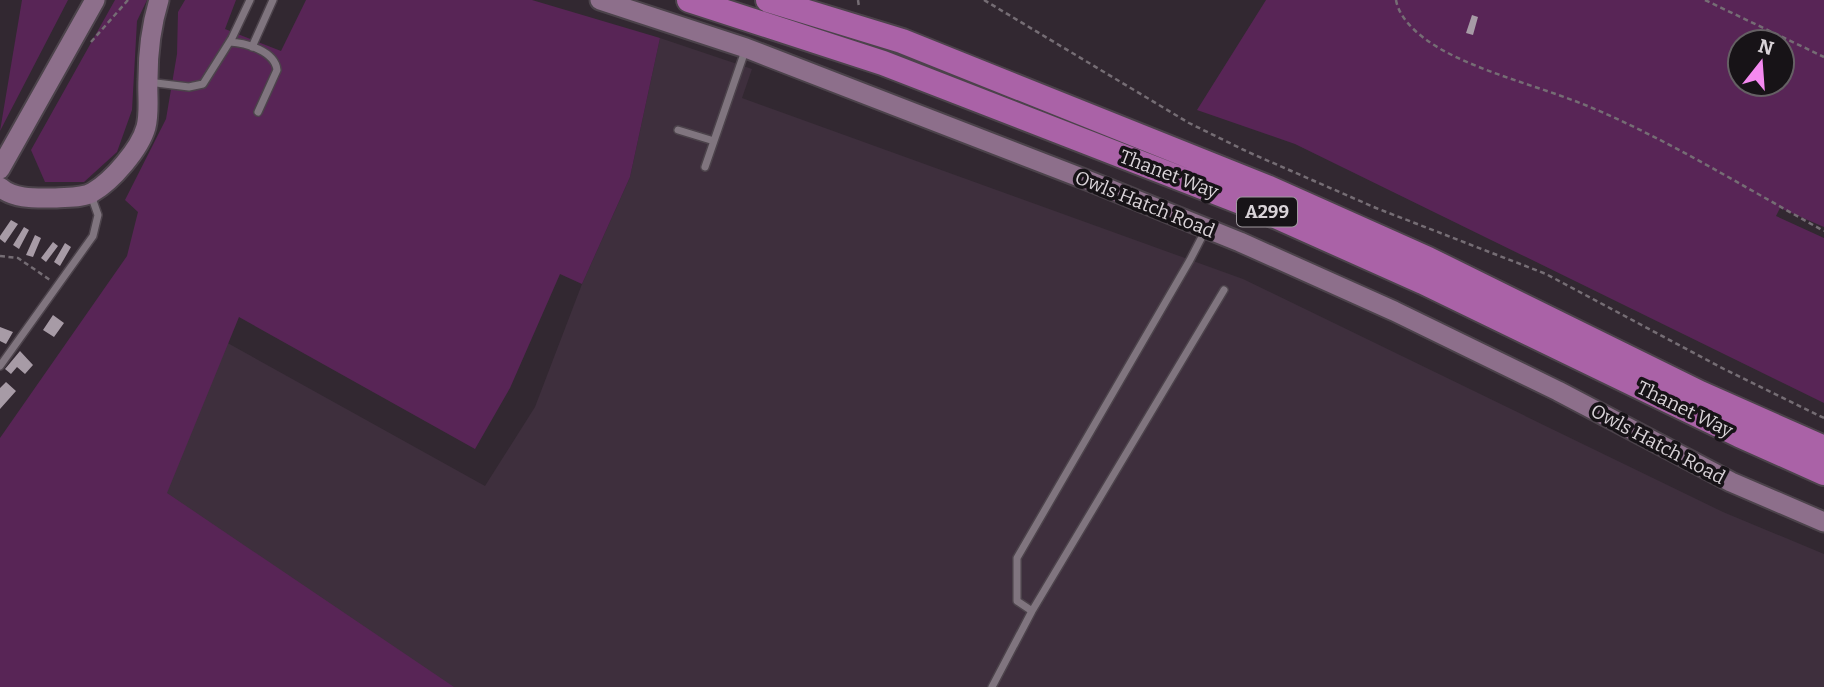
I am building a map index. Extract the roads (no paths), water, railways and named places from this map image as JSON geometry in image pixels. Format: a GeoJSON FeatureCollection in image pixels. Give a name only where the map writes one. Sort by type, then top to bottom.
{"type":"FeatureCollection","features":[{"type":"Feature","properties":{"kind":"highway","name":"Thanet Way"},"geometry":{"type":"LineString","coordinates":[[689,0],[883,63],[1264,211],[1423,282],[1739,435],[1824,473]]}},
{"type":"Feature","properties":{"kind":"highway","name":"Thanet Way"},"geometry":{"type":"LineString","coordinates":[[768,0],[902,41],[1269,188],[1428,259],[1700,393],[1824,448]]}},
{"type":"Feature","properties":{"kind":"street"},"geometry":{"type":"LineString","coordinates":[[0,169],[95,0]]}},
{"type":"Feature","properties":{"kind":"street"},"geometry":{"type":"LineString","coordinates":[[0,187],[21,197],[91,194],[117,172],[146,129],[150,29],[159,0]]}},
{"type":"Feature","properties":{"kind":"street","name":"Owls Hatch Road"},"geometry":{"type":"LineString","coordinates":[[600,0],[746,48],[1207,228],[1394,311],[1558,391],[1731,482],[1824,522]]}},
{"type":"Feature","properties":{"kind":"lane"},"geometry":{"type":"LineString","coordinates":[[147,82],[189,87],[203,84],[230,42],[250,0]]}},
{"type":"Feature","properties":{"kind":"lane"},"geometry":{"type":"LineString","coordinates":[[252,47],[273,0]]}},
{"type":"Feature","properties":{"kind":"lane"},"geometry":{"type":"LineString","coordinates":[[230,42],[252,47],[272,58],[276,64],[277,70],[258,112]]}},
{"type":"Feature","properties":{"kind":"lane"},"geometry":{"type":"LineString","coordinates":[[705,167],[746,48]]}},
{"type":"Feature","properties":{"kind":"lane"},"geometry":{"type":"LineString","coordinates":[[678,130],[714,141]]}},
{"type":"Feature","properties":{"kind":"lane"},"geometry":{"type":"LineString","coordinates":[[2,361],[93,236],[97,215],[91,194]]}},
{"type":"Feature","properties":{"kind":"lane"},"geometry":{"type":"LineString","coordinates":[[1032,611],[1017,601],[1017,558],[1207,228]]}},
{"type":"Feature","properties":{"kind":"lane"},"geometry":{"type":"LineString","coordinates":[[992,687],[1032,611],[1224,290]]}}]}
